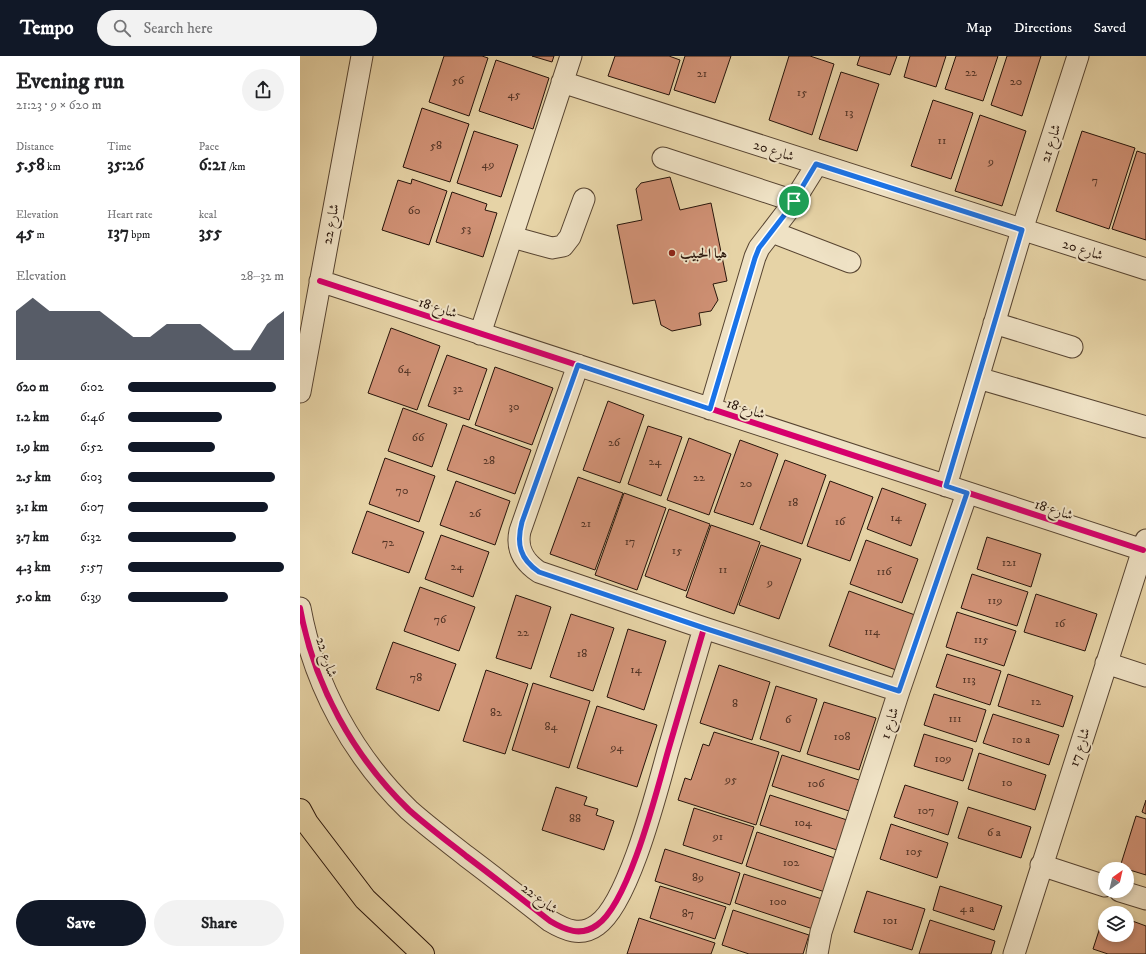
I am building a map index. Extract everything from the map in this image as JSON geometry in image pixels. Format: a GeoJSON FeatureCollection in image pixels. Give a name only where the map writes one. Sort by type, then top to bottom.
{"type":"FeatureCollection","features":[{"type":"Feature","properties":{"kind":"highway"},"geometry":{"type":"LineString","coordinates":[[300,810],[307,823],[365,899],[423,954]]}},
{"type":"Feature","properties":{"kind":"street","name":"شارع 22"},"geometry":{"type":"LineString","coordinates":[[300,392],[362,56]]}},
{"type":"Feature","properties":{"kind":"street"},"geometry":{"type":"LineString","coordinates":[[480,334],[571,56]]}},
{"type":"Feature","properties":{"kind":"street","name":"شارع 21"},"geometry":{"type":"LineString","coordinates":[[946,486],[1022,230],[1078,56]]}},
{"type":"Feature","properties":{"kind":"street","name":"شارع 20"},"geometry":{"type":"LineString","coordinates":[[562,82],[1146,269]]}},
{"type":"Feature","properties":{"kind":"street"},"geometry":{"type":"LineString","coordinates":[[663,158],[794,201]]}},
{"type":"Feature","properties":{"kind":"street"},"geometry":{"type":"LineString","coordinates":[[710,409],[759,248],[794,201],[816,164]]}},
{"type":"Feature","properties":{"kind":"street"},"geometry":{"type":"LineString","coordinates":[[512,236],[552,248],[563,246],[570,237],[584,199]]}},
{"type":"Feature","properties":{"kind":"street"},"geometry":{"type":"LineString","coordinates":[[772,232],[850,262]]}},
{"type":"Feature","properties":{"kind":"street","name":"شارع 18"},"geometry":{"type":"LineString","coordinates":[[320,281],[967,493],[1144,545]]}},
{"type":"Feature","properties":{"kind":"street"},"geometry":{"type":"LineString","coordinates":[[994,323],[1072,347]]}},
{"type":"Feature","properties":{"kind":"street"},"geometry":{"type":"LineString","coordinates":[[578,365],[518,537],[521,553],[526,561],[539,572],[704,628],[899,691]]}},
{"type":"Feature","properties":{"kind":"street"},"geometry":{"type":"LineString","coordinates":[[978,378],[1146,427]]}},
{"type":"Feature","properties":{"kind":"street","name":"شارع 1"},"geometry":{"type":"LineString","coordinates":[[817,954],[821,932],[899,691],[967,493]]}},
{"type":"Feature","properties":{"kind":"street","name":"شارع 17"},"geometry":{"type":"LineString","coordinates":[[1014,954],[1041,865],[1144,545]]}},
{"type":"Feature","properties":{"kind":"street","name":"شارع 22"},"geometry":{"type":"LineString","coordinates":[[300,608],[319,676],[331,703],[356,747],[376,774],[410,810],[433,830],[550,921],[562,929],[573,932],[589,930],[605,918],[627,879],[644,833],[704,628]]}},
{"type":"Feature","properties":{"kind":"street"},"geometry":{"type":"LineString","coordinates":[[1106,663],[1146,676]]}},
{"type":"Feature","properties":{"kind":"street"},"geometry":{"type":"LineString","coordinates":[[1041,865],[1098,884]]}},
{"type":"Feature","properties":{"kind":"street"},"geometry":{"type":"LineString","coordinates":[[1134,895],[1146,899]]}},
{"type":"Feature","properties":{"kind":"building"},"geometry":{"type":"Polygon","coordinates":[[[444,56],[482,56],[488,58],[469,116],[429,102],[444,56]]]}},
{"type":"Feature","properties":{"kind":"building"},"geometry":{"type":"Polygon","coordinates":[[[532,56],[554,56],[552,62],[532,56]]]}},
{"type":"Feature","properties":{"kind":"building"},"geometry":{"type":"Polygon","coordinates":[[[615,56],[669,56],[680,60],[669,95],[608,76],[615,56]]]}},
{"type":"Feature","properties":{"kind":"building"},"geometry":{"type":"Polygon","coordinates":[[[685,56],[731,56],[715,103],[674,90],[685,56]]]}},
{"type":"Feature","properties":{"kind":"building"},"geometry":{"type":"Polygon","coordinates":[[[789,56],[810,56],[834,64],[812,135],[769,120],[789,56]]]}},
{"type":"Feature","properties":{"kind":"building"},"geometry":{"type":"Polygon","coordinates":[[[860,56],[897,56],[890,75],[857,65],[860,56]]]}},
{"type":"Feature","properties":{"kind":"building"},"geometry":{"type":"Polygon","coordinates":[[[910,56],[946,56],[936,87],[904,77],[910,56]]]}},
{"type":"Feature","properties":{"kind":"building"},"geometry":{"type":"Polygon","coordinates":[[[956,56],[998,56],[983,101],[945,89],[956,56]]]}},
{"type":"Feature","properties":{"kind":"building"},"geometry":{"type":"Polygon","coordinates":[[[1007,56],[1041,56],[1022,116],[991,105],[1007,56]]]}},
{"type":"Feature","properties":{"kind":"building"},"geometry":{"type":"Polygon","coordinates":[[[496,60],[549,78],[533,129],[479,111],[496,60]]]}},
{"type":"Feature","properties":{"kind":"building"},"geometry":{"type":"Polygon","coordinates":[[[841,72],[879,84],[857,151],[819,139],[841,72]]]}},
{"type":"Feature","properties":{"kind":"building"},"geometry":{"type":"Polygon","coordinates":[[[933,100],[973,113],[951,179],[911,166],[933,100]]]}},
{"type":"Feature","properties":{"kind":"building"},"geometry":{"type":"Polygon","coordinates":[[[422,108],[469,124],[450,182],[403,167],[422,108]]]}},
{"type":"Feature","properties":{"kind":"building"},"geometry":{"type":"Polygon","coordinates":[[[980,115],[1026,131],[1002,206],[955,191],[980,115]]]}},
{"type":"Feature","properties":{"kind":"building"},"geometry":{"type":"Polygon","coordinates":[[[474,131],[518,145],[501,197],[457,183],[474,131]]]}},
{"type":"Feature","properties":{"kind":"building"},"geometry":{"type":"Polygon","coordinates":[[[1082,131],[1135,148],[1109,229],[1056,211],[1082,131]]]}},
{"type":"Feature","properties":{"kind":"building"},"geometry":{"type":"Polygon","coordinates":[[[1137,151],[1146,154],[1146,240],[1112,229],[1137,151]]]}},
{"type":"Feature","properties":{"kind":"building","name":"هيا الحبيب"},"geometry":{"type":"Polygon","coordinates":[[[670,177],[680,210],[711,203],[727,281],[713,284],[718,300],[711,311],[699,313],[701,325],[672,331],[661,325],[655,300],[633,304],[617,225],[642,220],[636,189],[641,183],[670,177]]]}},
{"type":"Feature","properties":{"kind":"building"},"geometry":{"type":"Polygon","coordinates":[[[412,179],[447,191],[429,245],[382,230],[398,180],[411,184],[412,179]]]}},
{"type":"Feature","properties":{"kind":"building"},"geometry":{"type":"Polygon","coordinates":[[[452,192],[487,204],[485,210],[497,213],[483,257],[436,242],[452,192]]]}},
{"type":"Feature","properties":{"kind":"building"},"geometry":{"type":"Polygon","coordinates":[[[391,328],[440,346],[417,410],[368,393],[391,328]]]}},
{"type":"Feature","properties":{"kind":"building"},"geometry":{"type":"Polygon","coordinates":[[[447,355],[487,369],[469,420],[428,406],[447,355]]]}},
{"type":"Feature","properties":{"kind":"building"},"geometry":{"type":"Polygon","coordinates":[[[495,367],[553,388],[532,445],[475,425],[495,367]]]}},
{"type":"Feature","properties":{"kind":"building"},"geometry":{"type":"Polygon","coordinates":[[[608,401],[644,415],[620,483],[583,470],[608,401]]]}},
{"type":"Feature","properties":{"kind":"building"},"geometry":{"type":"Polygon","coordinates":[[[403,408],[447,424],[432,467],[388,451],[403,408]]]}},
{"type":"Feature","properties":{"kind":"building"},"geometry":{"type":"Polygon","coordinates":[[[463,425],[531,450],[515,494],[447,470],[463,425]]]}},
{"type":"Feature","properties":{"kind":"building"},"geometry":{"type":"Polygon","coordinates":[[[648,426],[682,437],[661,496],[628,484],[648,426]]]}},
{"type":"Feature","properties":{"kind":"building"},"geometry":{"type":"Polygon","coordinates":[[[689,438],[731,454],[709,515],[667,500],[689,438]]]}},
{"type":"Feature","properties":{"kind":"building"},"geometry":{"type":"Polygon","coordinates":[[[740,440],[778,454],[753,525],[714,512],[740,440]]]}},
{"type":"Feature","properties":{"kind":"building"},"geometry":{"type":"Polygon","coordinates":[[[385,458],[435,476],[419,522],[369,504],[385,458]]]}},
{"type":"Feature","properties":{"kind":"building"},"geometry":{"type":"Polygon","coordinates":[[[785,460],[826,475],[802,544],[760,529],[785,460]]]}},
{"type":"Feature","properties":{"kind":"building"},"geometry":{"type":"Polygon","coordinates":[[[578,477],[623,493],[595,570],[550,554],[578,477]]]}},
{"type":"Feature","properties":{"kind":"building"},"geometry":{"type":"Polygon","coordinates":[[[456,481],[510,501],[495,545],[440,525],[456,481]]]}},
{"type":"Feature","properties":{"kind":"building"},"geometry":{"type":"Polygon","coordinates":[[[830,481],[873,497],[850,561],[807,546],[830,481]]]}},
{"type":"Feature","properties":{"kind":"building"},"geometry":{"type":"Polygon","coordinates":[[[882,488],[926,504],[911,546],[867,529],[882,488]]]}},
{"type":"Feature","properties":{"kind":"building"},"geometry":{"type":"Polygon","coordinates":[[[624,493],[666,508],[637,590],[595,575],[624,493]]]}},
{"type":"Feature","properties":{"kind":"building"},"geometry":{"type":"Polygon","coordinates":[[[669,509],[710,524],[686,591],[645,576],[669,509]]]}},
{"type":"Feature","properties":{"kind":"building"},"geometry":{"type":"Polygon","coordinates":[[[367,511],[424,532],[409,573],[352,553],[367,511]]]}},
{"type":"Feature","properties":{"kind":"building"},"geometry":{"type":"Polygon","coordinates":[[[711,525],[760,542],[734,614],[686,597],[711,525]]]}},
{"type":"Feature","properties":{"kind":"building"},"geometry":{"type":"Polygon","coordinates":[[[441,535],[489,552],[473,597],[425,579],[441,535]]]}},
{"type":"Feature","properties":{"kind":"building"},"geometry":{"type":"Polygon","coordinates":[[[987,537],[1041,554],[1031,587],[977,569],[987,537]]]}},
{"type":"Feature","properties":{"kind":"building"},"geometry":{"type":"Polygon","coordinates":[[[866,540],[918,559],[902,603],[850,584],[866,540]]]}},
{"type":"Feature","properties":{"kind":"building"},"geometry":{"type":"Polygon","coordinates":[[[761,545],[801,559],[779,619],[739,605],[761,545]]]}},
{"type":"Feature","properties":{"kind":"building"},"geometry":{"type":"Polygon","coordinates":[[[972,574],[1028,592],[1017,626],[961,608],[972,574]]]}},
{"type":"Feature","properties":{"kind":"building"},"geometry":{"type":"Polygon","coordinates":[[[420,587],[475,607],[459,651],[404,631],[420,587]]]}},
{"type":"Feature","properties":{"kind":"building"},"geometry":{"type":"Polygon","coordinates":[[[849,591],[915,615],[896,670],[829,646],[849,591]]]}},
{"type":"Feature","properties":{"kind":"building"},"geometry":{"type":"Polygon","coordinates":[[[1036,594],[1097,614],[1085,651],[1024,632],[1036,594]]]}},
{"type":"Feature","properties":{"kind":"building"},"geometry":{"type":"Polygon","coordinates":[[[516,595],[551,607],[531,669],[496,658],[516,595]]]}},
{"type":"Feature","properties":{"kind":"building"},"geometry":{"type":"Polygon","coordinates":[[[957,612],[1016,631],[1004,666],[946,647],[957,612]]]}},
{"type":"Feature","properties":{"kind":"building"},"geometry":{"type":"Polygon","coordinates":[[[571,614],[614,628],[593,691],[550,677],[571,614]]]}},
{"type":"Feature","properties":{"kind":"building"},"geometry":{"type":"Polygon","coordinates":[[[628,629],[666,641],[644,710],[607,697],[628,629]]]}},
{"type":"Feature","properties":{"kind":"building"},"geometry":{"type":"Polygon","coordinates":[[[393,642],[456,664],[439,711],[376,689],[393,642]]]}},
{"type":"Feature","properties":{"kind":"building"},"geometry":{"type":"Polygon","coordinates":[[[947,654],[1001,671],[990,705],[936,687],[947,654]]]}},
{"type":"Feature","properties":{"kind":"building"},"geometry":{"type":"Polygon","coordinates":[[[719,665],[770,682],[752,740],[700,723],[719,665]]]}},
{"type":"Feature","properties":{"kind":"building"},"geometry":{"type":"Polygon","coordinates":[[[486,670],[528,684],[505,754],[463,741],[486,670]]]}},
{"type":"Feature","properties":{"kind":"building"},"geometry":{"type":"Polygon","coordinates":[[[1008,674],[1073,696],[1063,727],[998,706],[1008,674]]]}},
{"type":"Feature","properties":{"kind":"building"},"geometry":{"type":"Polygon","coordinates":[[[533,683],[590,701],[569,768],[512,750],[533,683]]]}},
{"type":"Feature","properties":{"kind":"building"},"geometry":{"type":"Polygon","coordinates":[[[776,686],[817,699],[800,752],[760,739],[776,686]]]}},
{"type":"Feature","properties":{"kind":"building"},"geometry":{"type":"Polygon","coordinates":[[[934,694],[986,710],[976,742],[924,725],[934,694]]]}},
{"type":"Feature","properties":{"kind":"building"},"geometry":{"type":"Polygon","coordinates":[[[824,702],[876,718],[859,770],[807,754],[824,702]]]}},
{"type":"Feature","properties":{"kind":"building"},"geometry":{"type":"Polygon","coordinates":[[[597,706],[657,725],[637,787],[577,768],[597,706]]]}},
{"type":"Feature","properties":{"kind":"building"},"geometry":{"type":"Polygon","coordinates":[[[993,714],[1059,735],[1049,765],[983,743],[993,714]]]}},
{"type":"Feature","properties":{"kind":"building"},"geometry":{"type":"Polygon","coordinates":[[[714,732],[779,752],[756,825],[678,800],[685,778],[691,780],[703,744],[709,746],[714,732]]]}},
{"type":"Feature","properties":{"kind":"building"},"geometry":{"type":"Polygon","coordinates":[[[924,734],[973,749],[963,781],[914,766],[924,734]]]}},
{"type":"Feature","properties":{"kind":"building"},"geometry":{"type":"Polygon","coordinates":[[[979,753],[1046,775],[1035,810],[968,789],[979,753]]]}},
{"type":"Feature","properties":{"kind":"building"},"geometry":{"type":"Polygon","coordinates":[[[782,755],[859,780],[849,811],[772,786],[782,755]]]}},
{"type":"Feature","properties":{"kind":"building"},"geometry":{"type":"Polygon","coordinates":[[[905,785],[958,802],[948,835],[894,817],[905,785]]]}},
{"type":"Feature","properties":{"kind":"building"},"geometry":{"type":"Polygon","coordinates":[[[556,787],[587,797],[584,805],[598,809],[596,815],[614,821],[604,850],[542,830],[556,787]]]}},
{"type":"Feature","properties":{"kind":"building"},"geometry":{"type":"Polygon","coordinates":[[[770,795],[847,820],[837,850],[760,825],[770,795]]]}},
{"type":"Feature","properties":{"kind":"building"},"geometry":{"type":"Polygon","coordinates":[[[1146,800],[1146,814],[1142,812],[1146,800]]]}},
{"type":"Feature","properties":{"kind":"building"},"geometry":{"type":"Polygon","coordinates":[[[968,807],[1031,827],[1021,858],[958,838],[968,807]]]}},
{"type":"Feature","properties":{"kind":"building"},"geometry":{"type":"Polygon","coordinates":[[[694,808],[754,827],[742,864],[683,845],[694,808]]]}},
{"type":"Feature","properties":{"kind":"building"},"geometry":{"type":"Polygon","coordinates":[[[1136,816],[1146,819],[1146,875],[1134,871],[1134,862],[1122,862],[1136,816]]]}},
{"type":"Feature","properties":{"kind":"building"},"geometry":{"type":"Polygon","coordinates":[[[891,824],[948,843],[937,878],[880,859],[891,824]]]}},
{"type":"Feature","properties":{"kind":"building"},"geometry":{"type":"Polygon","coordinates":[[[757,832],[835,858],[825,892],[746,866],[757,832]]]}},
{"type":"Feature","properties":{"kind":"building"},"geometry":{"type":"Polygon","coordinates":[[[665,849],[740,873],[730,905],[655,881],[665,849]]]}},
{"type":"Feature","properties":{"kind":"building"},"geometry":{"type":"Polygon","coordinates":[[[744,874],[822,899],[813,929],[735,903],[744,874]]]}},
{"type":"Feature","properties":{"kind":"building"},"geometry":{"type":"Polygon","coordinates":[[[660,886],[726,907],[715,939],[650,918],[660,886]]]}},
{"type":"Feature","properties":{"kind":"building"},"geometry":{"type":"Polygon","coordinates":[[[940,886],[1002,906],[994,930],[933,910],[940,886]]]}},
{"type":"Feature","properties":{"kind":"building"},"geometry":{"type":"Polygon","coordinates":[[[867,891],[925,909],[912,950],[854,932],[867,891]]]}},
{"type":"Feature","properties":{"kind":"building"},"geometry":{"type":"Polygon","coordinates":[[[733,910],[809,935],[803,954],[749,954],[722,945],[733,910]]]}},
{"type":"Feature","properties":{"kind":"building"},"geometry":{"type":"Polygon","coordinates":[[[639,918],[715,943],[711,954],[627,954],[639,918]]]}},
{"type":"Feature","properties":{"kind":"building"},"geometry":{"type":"Polygon","coordinates":[[[930,920],[995,941],[991,954],[919,954],[930,920]]]}},
{"type":"Feature","properties":{"kind":"building"},"geometry":{"type":"Polygon","coordinates":[[[1134,922],[1146,926],[1146,954],[1108,954],[1093,949],[1098,934],[1098,942],[1134,942],[1134,922]]]}},
{"type":"Feature","properties":{"kind":"cycle path"},"geometry":{"type":"LineString","coordinates":[[320,281],[1143,550]]}},
{"type":"Feature","properties":{"kind":"cycle path"},"geometry":{"type":"LineString","coordinates":[[300,608],[306,637],[326,692],[354,743],[389,789],[423,822],[550,921],[573,931],[585,931],[591,929],[609,913],[631,871],[649,817],[704,628]]}},
{"type":"Feature","properties":{"kind":"place","name":"هيا الحبيب"},"geometry":{"type":"Point","coordinates":[672,253]}},
{"type":"Feature","properties":{"kind":"route"},"geometry":{"type":"LineString","coordinates":[[816,164],[1022,230],[946,486],[967,493],[899,691],[704,628],[539,572],[526,561],[518,545],[518,537],[522,522],[578,365],[710,409],[759,248],[794,201],[816,164]]}}]}
